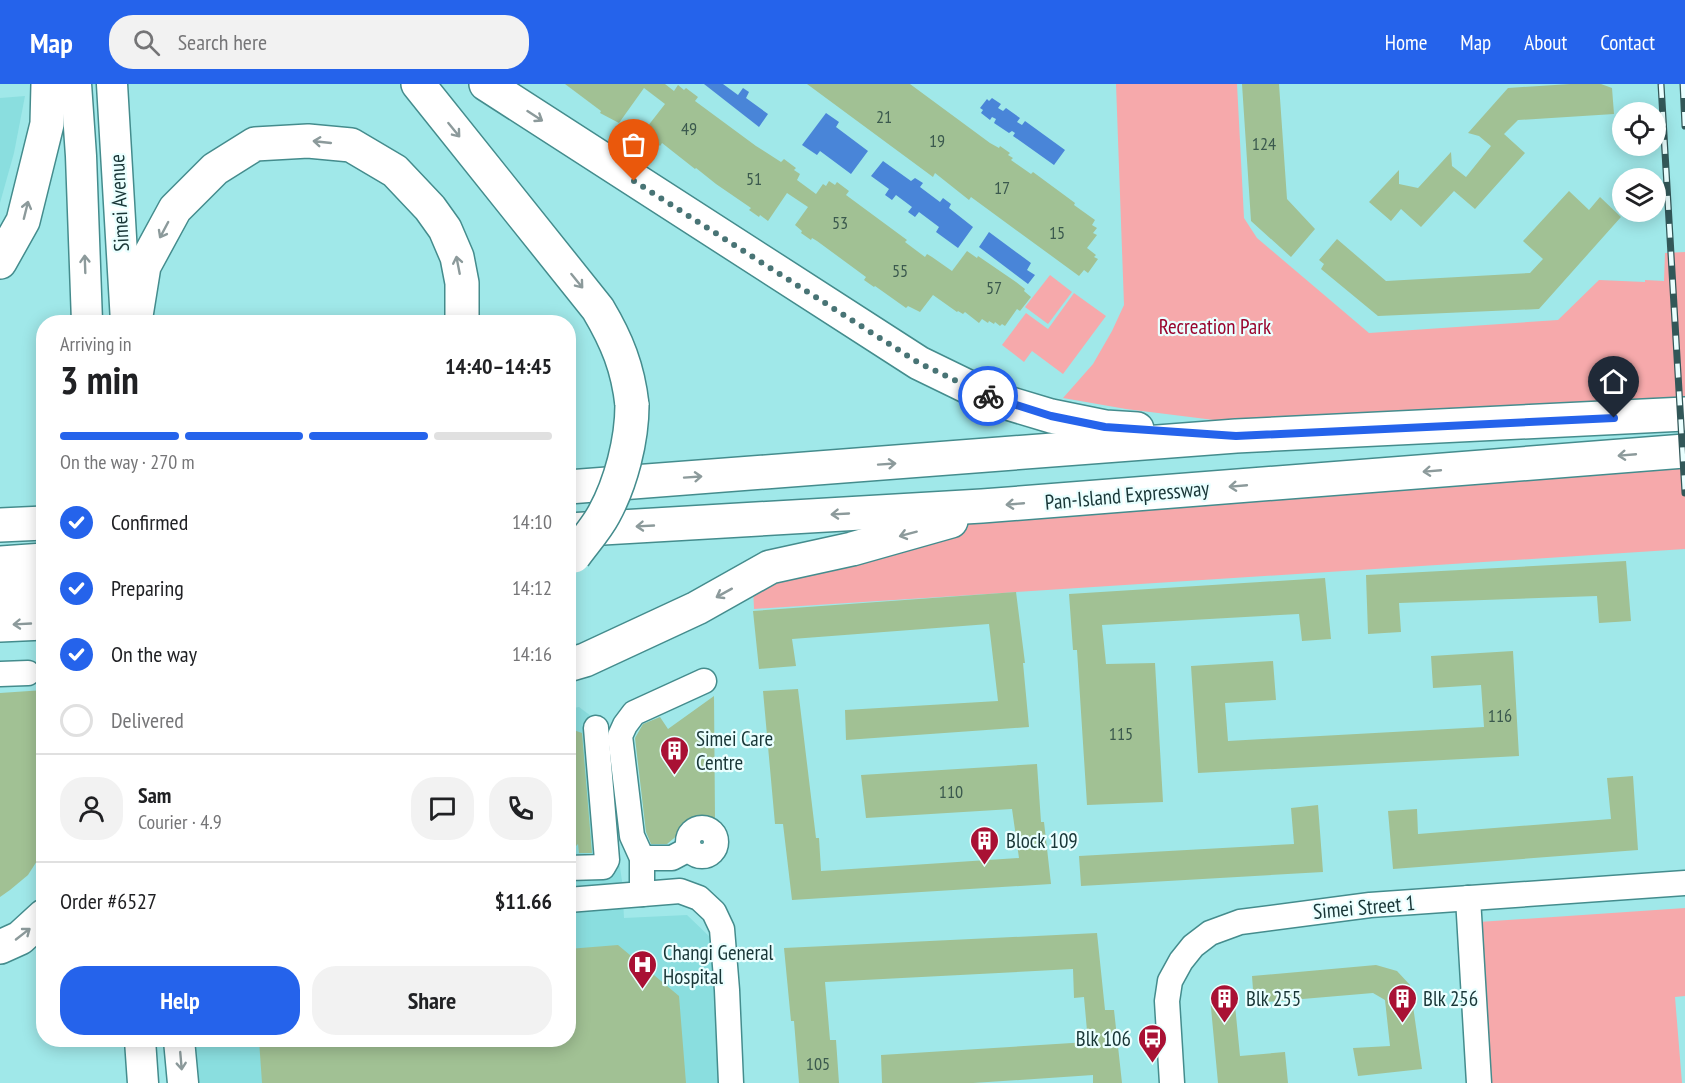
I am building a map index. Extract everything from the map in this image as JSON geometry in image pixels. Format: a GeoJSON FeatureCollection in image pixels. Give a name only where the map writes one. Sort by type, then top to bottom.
{"type":"FeatureCollection","features":[{"type":"Feature","properties":{"kind":"highway"},"geometry":{"type":"LineString","coordinates":[[0,262],[23,221],[47,124],[48,84]]}},
{"type":"Feature","properties":{"kind":"highway"},"geometry":{"type":"LineString","coordinates":[[418,84],[598,309],[613,336],[625,366],[632,405],[631,432],[624,463],[604,514],[576,543]]}},
{"type":"Feature","properties":{"kind":"highway"},"geometry":{"type":"LineString","coordinates":[[486,84],[919,363],[992,398],[1051,416],[1105,427],[1236,436]]}},
{"type":"Feature","properties":{"kind":"highway"},"geometry":{"type":"LineString","coordinates":[[136,315],[144,266],[175,209],[214,169],[255,144],[308,141],[351,145],[395,171],[430,208],[445,229],[457,257],[462,283],[462,315]]}},
{"type":"Feature","properties":{"kind":"highway"},"geometry":{"type":"LineString","coordinates":[[576,486],[1236,436],[1685,414]]}},
{"type":"Feature","properties":{"kind":"highway","name":"Pan-Island Expressway"},"geometry":{"type":"LineString","coordinates":[[576,548],[982,506],[1685,451]]}},
{"type":"Feature","properties":{"kind":"highway"},"geometry":{"type":"LineString","coordinates":[[576,663],[698,608],[770,567],[852,549],[934,527],[982,506]]}},
{"type":"Feature","properties":{"kind":"highway"},"geometry":{"type":"LineString","coordinates":[[0,525],[36,523]]}},
{"type":"Feature","properties":{"kind":"highway"},"geometry":{"type":"LineString","coordinates":[[0,563],[36,561]]}},
{"type":"Feature","properties":{"kind":"highway"},"geometry":{"type":"LineString","coordinates":[[0,594],[36,592]]}},
{"type":"Feature","properties":{"kind":"highway"},"geometry":{"type":"LineString","coordinates":[[0,625],[36,623]]}},
{"type":"Feature","properties":{"kind":"highway"},"geometry":{"type":"LineString","coordinates":[[0,947],[20,938],[36,923]]}},
{"type":"Feature","properties":{"kind":"main road","name":"Simei Avenue"},"geometry":{"type":"LineString","coordinates":[[76,84],[87,315]]}},
{"type":"Feature","properties":{"kind":"main road","name":"Simei Avenue"},"geometry":{"type":"LineString","coordinates":[[112,84],[126,315]]}},
{"type":"Feature","properties":{"kind":"main road"},"geometry":{"type":"LineString","coordinates":[[140,1047],[143,1083]]}},
{"type":"Feature","properties":{"kind":"main road"},"geometry":{"type":"LineString","coordinates":[[180,1047],[183,1083]]}},
{"type":"Feature","properties":{"kind":"street"},"geometry":{"type":"LineString","coordinates":[[0,674],[28,673]]}},
{"type":"Feature","properties":{"kind":"street"},"geometry":{"type":"LineString","coordinates":[[642,894],[642,858],[632,836],[620,736],[634,713],[704,681]]}},
{"type":"Feature","properties":{"kind":"street"},"geometry":{"type":"LineString","coordinates":[[576,868],[603,867],[607,860],[596,728]]}},
{"type":"Feature","properties":{"kind":"street"},"geometry":{"type":"LineString","coordinates":[[642,858],[672,858],[689,849]]}},
{"type":"Feature","properties":{"kind":"street","name":"Simei Street 1"},"geometry":{"type":"LineString","coordinates":[[1185,1083],[1180,1002],[1183,985],[1191,968],[1202,955],[1216,945],[1243,934],[1464,906],[1685,883]]}},
{"type":"Feature","properties":{"kind":"street"},"geometry":{"type":"LineString","coordinates":[[576,899],[680,891],[699,898],[714,912],[722,929],[732,1083]]}},
{"type":"Feature","properties":{"kind":"street","name":"Simei Street 1"},"geometry":{"type":"LineString","coordinates":[[1172,1083],[1167,1001],[1170,981],[1180,961],[1193,946],[1210,933],[1240,921],[1370,905],[1464,906],[1685,896]]}},
{"type":"Feature","properties":{"kind":"street"},"geometry":{"type":"LineString","coordinates":[[1464,906],[1462,998],[1468,1083]]}},
{"type":"Feature","properties":{"kind":"street"},"geometry":{"type":"LineString","coordinates":[[1464,906],[1479,1083]]}},
{"type":"Feature","properties":{"kind":"shaded area"},"geometry":{"type":"Polygon","coordinates":[[[25,96],[14,153],[0,203],[0,98],[25,96]]]}},
{"type":"Feature","properties":{"kind":"shaded area","name":"Changi General Hospital"},"geometry":{"type":"Polygon","coordinates":[[[579,707],[599,722],[622,881],[624,918],[687,915],[711,938],[723,1083],[189,1083],[186,1047],[576,1047],[576,708],[579,707]]]}},
{"type":"Feature","properties":{"kind":"green space","name":"Recreation Park"},"geometry":{"type":"Polygon","coordinates":[[[1116,84],[1237,84],[1244,218],[1257,238],[1369,333],[1558,320],[1599,280],[1664,281],[1665,253],[1685,252],[1685,397],[1285,429],[1126,409],[1063,398],[1093,364],[1124,305],[1116,84]]]}},
{"type":"Feature","properties":{"kind":"green space"},"geometry":{"type":"Polygon","coordinates":[[[1050,275],[1072,292],[1048,324],[1025,307],[1050,275]]]}},
{"type":"Feature","properties":{"kind":"green space"},"geometry":{"type":"Polygon","coordinates":[[[1074,293],[1106,316],[1063,374],[1032,351],[1024,362],[1002,345],[1026,313],[1048,329],[1074,293]]]}},
{"type":"Feature","properties":{"kind":"green space"},"geometry":{"type":"Polygon","coordinates":[[[1685,455],[1685,549],[754,609],[753,587],[960,519],[1685,455]]]}},
{"type":"Feature","properties":{"kind":"green space"},"geometry":{"type":"Polygon","coordinates":[[[1685,908],[1685,996],[1675,997],[1682,1083],[1490,1083],[1479,922],[1685,908]]]}},
{"type":"Feature","properties":{"kind":"water"},"geometry":{"type":"Polygon","coordinates":[[[704,84],[723,84],[738,95],[743,88],[749,92],[746,98],[768,114],[759,127],[704,84]]]}},
{"type":"Feature","properties":{"kind":"water"},"geometry":{"type":"Polygon","coordinates":[[[992,98],[1001,104],[998,108],[1003,111],[1006,108],[1020,118],[1017,122],[1022,125],[1025,121],[1065,150],[1054,165],[1013,136],[1015,133],[1012,131],[1009,133],[994,123],[996,119],[992,117],[990,120],[981,113],[983,110],[980,108],[987,99],[989,101],[992,98]]]}},
{"type":"Feature","properties":{"kind":"water"},"geometry":{"type":"Polygon","coordinates":[[[826,113],[839,122],[836,127],[868,151],[851,174],[820,151],[817,155],[802,145],[826,113]]]}},
{"type":"Feature","properties":{"kind":"water"},"geometry":{"type":"Polygon","coordinates":[[[883,161],[911,181],[915,178],[923,183],[920,187],[940,202],[943,198],[951,204],[949,208],[973,227],[958,248],[936,232],[939,227],[919,212],[915,217],[908,212],[912,207],[896,195],[892,200],[885,195],[889,189],[871,176],[883,161]]]}},
{"type":"Feature","properties":{"kind":"water"},"geometry":{"type":"Polygon","coordinates":[[[989,232],[1031,263],[1027,270],[1035,275],[1028,284],[979,247],[989,232]]]}},
{"type":"Feature","properties":{"kind":"building"},"geometry":{"type":"Polygon","coordinates":[[[565,84],[665,84],[674,91],[678,85],[684,90],[686,88],[698,97],[695,101],[756,146],[781,162],[784,159],[796,168],[794,170],[800,174],[797,180],[816,194],[823,184],[826,186],[829,181],[835,185],[837,182],[849,191],[846,195],[907,240],[905,242],[925,257],[927,254],[952,271],[967,251],[1016,282],[1031,297],[1020,311],[1017,309],[1005,326],[1002,324],[1000,326],[995,322],[994,324],[989,321],[988,323],[982,319],[979,323],[965,312],[963,314],[957,312],[933,295],[920,312],[908,306],[906,308],[864,280],[866,277],[817,241],[801,233],[802,231],[795,225],[808,207],[787,193],[768,221],[749,210],[751,208],[662,143],[660,146],[651,138],[652,136],[644,131],[665,104],[644,88],[619,123],[600,113],[601,111],[565,84]]]}},
{"type":"Feature","properties":{"kind":"building"},"geometry":{"type":"Polygon","coordinates":[[[807,84],[910,84],[990,143],[1010,153],[1008,155],[1013,158],[1011,160],[1031,174],[1033,172],[1095,220],[1092,225],[1097,228],[1093,233],[1097,235],[1087,248],[1098,259],[1088,273],[1084,270],[1079,276],[971,197],[969,200],[935,173],[933,177],[807,84]]]}},
{"type":"Feature","properties":{"kind":"building"},"geometry":{"type":"Polygon","coordinates":[[[1242,84],[1279,84],[1287,199],[1315,229],[1291,257],[1251,221],[1242,84]]]}},
{"type":"Feature","properties":{"kind":"building"},"geometry":{"type":"Polygon","coordinates":[[[1601,84],[1612,88],[1612,114],[1518,120],[1504,134],[1525,153],[1475,209],[1454,191],[1421,227],[1401,209],[1391,221],[1369,202],[1399,170],[1399,184],[1418,188],[1451,152],[1452,166],[1466,177],[1491,146],[1479,136],[1468,133],[1508,88],[1601,84]]]}},
{"type":"Feature","properties":{"kind":"building"},"geometry":{"type":"Polygon","coordinates":[[[1569,191],[1589,210],[1600,197],[1612,208],[1612,222],[1617,222],[1539,309],[1378,316],[1321,269],[1324,264],[1319,260],[1337,239],[1386,281],[1530,273],[1543,259],[1523,241],[1569,191]]]}},
{"type":"Feature","properties":{"kind":"building"},"geometry":{"type":"Polygon","coordinates":[[[1626,561],[1631,621],[1599,623],[1597,596],[1399,603],[1401,632],[1368,634],[1366,575],[1626,561]]]}},
{"type":"Feature","properties":{"kind":"building"},"geometry":{"type":"Polygon","coordinates":[[[1325,578],[1331,639],[1302,641],[1299,614],[1102,625],[1106,664],[1155,663],[1163,802],[1087,805],[1077,650],[1073,650],[1069,594],[1325,578]]]}},
{"type":"Feature","properties":{"kind":"building"},"geometry":{"type":"Polygon","coordinates":[[[1016,592],[1025,663],[1023,663],[1029,727],[846,740],[845,710],[998,701],[989,624],[792,639],[796,666],[759,669],[753,611],[1016,592]]]}},
{"type":"Feature","properties":{"kind":"building"},"geometry":{"type":"Polygon","coordinates":[[[1513,651],[1519,756],[1198,773],[1191,666],[1273,661],[1276,700],[1225,703],[1228,741],[1484,727],[1481,685],[1433,688],[1431,656],[1513,651]]]}},
{"type":"Feature","properties":{"kind":"building"},"geometry":{"type":"Polygon","coordinates":[[[798,689],[816,838],[819,838],[821,871],[1019,858],[1012,809],[866,818],[861,775],[1037,764],[1041,822],[1044,822],[1051,884],[792,900],[783,824],[775,824],[763,691],[798,689]]]}},
{"type":"Feature","properties":{"kind":"building"},"geometry":{"type":"Polygon","coordinates":[[[36,691],[36,862],[28,875],[0,897],[0,693],[36,691]]]}},
{"type":"Feature","properties":{"kind":"building","name":"Simei Care Centre"},"geometry":{"type":"Polygon","coordinates":[[[714,696],[715,818],[691,824],[667,844],[651,844],[646,832],[635,738],[643,724],[660,717],[668,729],[714,696]]]}},
{"type":"Feature","properties":{"kind":"building"},"geometry":{"type":"Polygon","coordinates":[[[576,731],[582,733],[592,853],[579,853],[578,844],[576,846],[576,731]]]}},
{"type":"Feature","properties":{"kind":"building"},"geometry":{"type":"Polygon","coordinates":[[[1633,776],[1638,850],[1393,869],[1388,811],[1417,809],[1418,834],[1611,819],[1607,778],[1633,776]]]}},
{"type":"Feature","properties":{"kind":"building"},"geometry":{"type":"Polygon","coordinates":[[[1318,805],[1323,872],[1081,886],[1079,856],[1294,844],[1291,808],[1318,805]]]}},
{"type":"Feature","properties":{"kind":"building"},"geometry":{"type":"Polygon","coordinates":[[[1097,933],[1105,1010],[1114,1010],[1122,1083],[1093,1083],[1093,1075],[973,1083],[882,1083],[881,1055],[1088,1042],[1084,997],[1074,998],[1073,969],[825,982],[830,1040],[836,1040],[839,1083],[799,1083],[794,1021],[791,1021],[784,948],[1097,933]]]}},
{"type":"Feature","properties":{"kind":"building"},"geometry":{"type":"Polygon","coordinates":[[[618,945],[679,996],[686,1083],[262,1083],[259,1047],[576,1047],[576,948],[618,945]]]}},
{"type":"Feature","properties":{"kind":"building","name":"Blk 256"},"geometry":{"type":"Polygon","coordinates":[[[1376,965],[1397,971],[1410,985],[1422,1069],[1358,1076],[1353,1048],[1390,1046],[1385,1000],[1373,993],[1254,1003],[1252,976],[1376,965]]]}},
{"type":"Feature","properties":{"kind":"building","name":"Blk 255"},"geometry":{"type":"Polygon","coordinates":[[[1234,995],[1240,1056],[1285,1052],[1288,1083],[1218,1083],[1210,997],[1234,995]]]}},
{"type":"Feature","properties":{"kind":"railway"},"geometry":{"type":"LineString","coordinates":[[1661,84],[1685,493]]}},
{"type":"Feature","properties":{"kind":"railway"},"geometry":{"type":"LineString","coordinates":[[1683,84],[1685,126]]}},
{"type":"Feature","properties":{"kind":"way so far"},"geometry":{"type":"LineString","coordinates":[[634,181],[919,363],[988,396]]}},
{"type":"Feature","properties":{"kind":"place","name":"Simei Care Centre"},"geometry":{"type":"Point","coordinates":[675,776]}},
{"type":"Feature","properties":{"kind":"place","name":"Block 109"},"geometry":{"type":"Point","coordinates":[985,866]}},
{"type":"Feature","properties":{"kind":"place","name":"Changi General Hospital"},"geometry":{"type":"Point","coordinates":[642,990]}},
{"type":"Feature","properties":{"kind":"place","name":"Blk 255"},"geometry":{"type":"Point","coordinates":[1225,1024]}},
{"type":"Feature","properties":{"kind":"place","name":"Blk 256"},"geometry":{"type":"Point","coordinates":[1402,1024]}},
{"type":"Feature","properties":{"kind":"place","name":"Blk 106"},"geometry":{"type":"Point","coordinates":[1152,1064]}},
{"type":"Feature","properties":{"kind":"route"},"geometry":{"type":"LineString","coordinates":[[988,396],[1051,416],[1105,427],[1236,436],[1614,418]]}}]}
